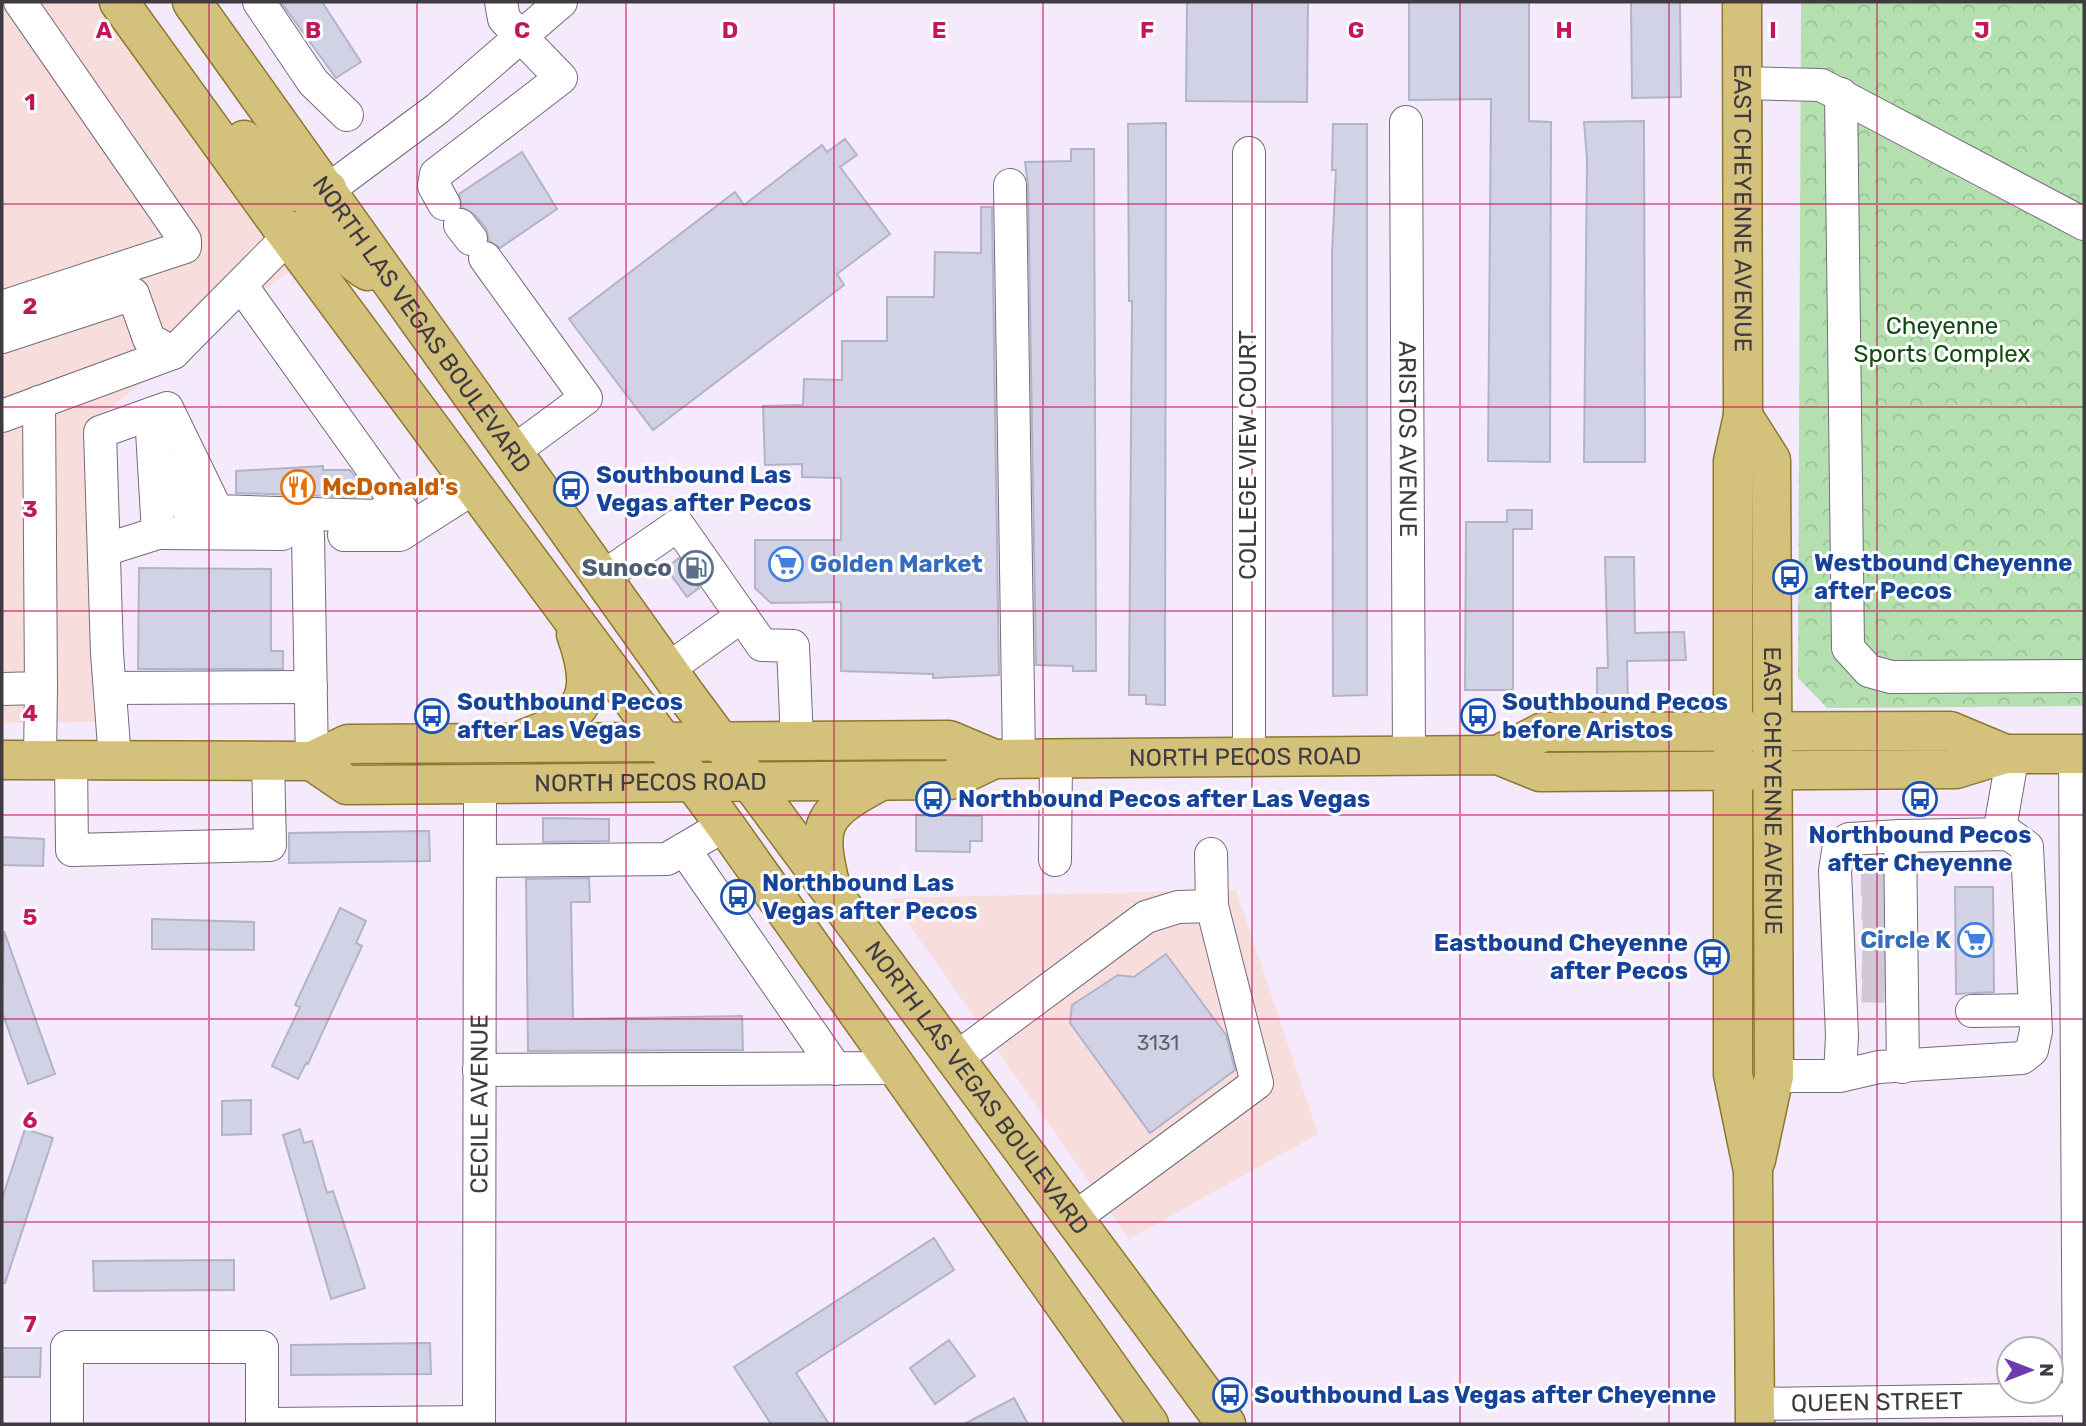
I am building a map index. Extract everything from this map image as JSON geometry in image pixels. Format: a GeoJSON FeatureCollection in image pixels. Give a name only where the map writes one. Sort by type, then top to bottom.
{"type":"FeatureCollection","features":[{"type":"Feature","properties":{"kind":"main road","name":"NORTH LAS VEGAS BOULEVARD"},"geometry":{"type":"LineString","coordinates":[[119,2],[694,782],[1149,1424]]}},
{"type":"Feature","properties":{"kind":"main road","name":"NORTH LAS VEGAS BOULEVARD"},"geometry":{"type":"LineString","coordinates":[[192,2],[720,741],[1226,1424]]}},
{"type":"Feature","properties":{"kind":"main road","name":"EAST CHEYENNE AVENUE"},"geometry":{"type":"LineString","coordinates":[[1742,2],[1743,416],[1733,461],[1730,732],[1732,1074],[1753,1171],[1755,1414]]}},
{"type":"Feature","properties":{"kind":"main road"},"geometry":{"type":"LineString","coordinates":[[208,123],[236,132],[276,175],[302,194],[320,195],[328,190]]}},
{"type":"Feature","properties":{"kind":"main road"},"geometry":{"type":"LineString","coordinates":[[289,236],[303,229],[321,231],[356,265],[376,274],[387,272]]}},
{"type":"Feature","properties":{"kind":"main road","name":"EAST CHEYENNE AVENUE"},"geometry":{"type":"LineString","coordinates":[[1743,416],[1772,460],[1774,1076],[1753,1171]]}},
{"type":"Feature","properties":{"kind":"main road"},"geometry":{"type":"LineString","coordinates":[[512,743],[559,725],[578,711],[585,696],[581,648],[568,612]]}},
{"type":"Feature","properties":{"kind":"main road","name":"NORTH PECOS ROAD"},"geometry":{"type":"LineString","coordinates":[[1498,755],[1543,732],[1950,731],[2009,754]]}},
{"type":"Feature","properties":{"kind":"main road","name":"NORTH PECOS ROAD"},"geometry":{"type":"LineString","coordinates":[[2,760],[312,761],[348,744],[949,740],[1023,759]]}},
{"type":"Feature","properties":{"kind":"main road","name":"NORTH PECOS ROAD"},"geometry":{"type":"LineString","coordinates":[[312,761],[347,786],[950,779],[1023,759],[1498,755],[1540,772],[1956,769],[2009,754],[2080,754]]}},
{"type":"Feature","properties":{"kind":"main road"},"geometry":{"type":"LineString","coordinates":[[834,896],[823,855],[823,834],[827,821],[839,804],[882,780]]}},
{"type":"Feature","properties":{"kind":"main road"},"geometry":{"type":"LineString","coordinates":[[935,1123],[993,1171],[1030,1212],[1073,1219]]}},
{"type":"Feature","properties":{"kind":"main road"},"geometry":{"type":"LineString","coordinates":[[1027,1253],[1072,1262],[1108,1310],[1172,1352]]}},
{"type":"Feature","properties":{"kind":"street"},"geometry":{"type":"LineString","coordinates":[[2,307],[185,247],[185,240],[20,2]]}},
{"type":"Feature","properties":{"kind":"street"},"geometry":{"type":"LineString","coordinates":[[258,2],[313,82],[347,115]]}},
{"type":"Feature","properties":{"kind":"street"},"geometry":{"type":"LineString","coordinates":[[501,2],[504,19],[561,78],[433,179],[465,231],[586,398],[514,451]]}},
{"type":"Feature","properties":{"kind":"street"},"geometry":{"type":"LineString","coordinates":[[328,190],[437,109],[561,2]]}},
{"type":"Feature","properties":{"kind":"street"},"geometry":{"type":"LineString","coordinates":[[1742,83],[1811,83],[1841,94],[2084,224]]}},
{"type":"Feature","properties":{"kind":"street"},"geometry":{"type":"LineString","coordinates":[[1841,94],[1845,633],[1848,648],[1869,671],[1891,677],[2084,676]]}},
{"type":"Feature","properties":{"kind":"street"},"geometry":{"type":"LineString","coordinates":[[437,109],[474,147]]}},
{"type":"Feature","properties":{"kind":"street","name":"ARISTOS AVENUE"},"geometry":{"type":"LineString","coordinates":[[1406,122],[1409,756]]}},
{"type":"Feature","properties":{"kind":"street","name":"COLLEGE VIEW COURT"},"geometry":{"type":"LineString","coordinates":[[1249,153],[1249,757]]}},
{"type":"Feature","properties":{"kind":"street"},"geometry":{"type":"LineString","coordinates":[[1010,185],[1023,759],[1055,860]]}},
{"type":"Feature","properties":{"kind":"street"},"geometry":{"type":"LineString","coordinates":[[2,416],[173,353],[289,236]]}},
{"type":"Feature","properties":{"kind":"street"},"geometry":{"type":"LineString","coordinates":[[104,550],[158,533],[400,536],[405,514],[241,285]]}},
{"type":"Feature","properties":{"kind":"street"},"geometry":{"type":"LineString","coordinates":[[2,337],[133,294],[149,339],[173,353]]}},
{"type":"Feature","properties":{"kind":"street"},"geometry":{"type":"LineString","coordinates":[[38,402],[41,688],[72,850],[270,845],[268,761]]}},
{"type":"Feature","properties":{"kind":"street"},"geometry":{"type":"LineString","coordinates":[[159,411],[186,446],[173,491],[185,505],[217,511],[377,516],[405,514],[475,486]]}},
{"type":"Feature","properties":{"kind":"street"},"geometry":{"type":"LineString","coordinates":[[158,533],[159,411]]}},
{"type":"Feature","properties":{"kind":"street"},"geometry":{"type":"LineString","coordinates":[[115,760],[100,432],[159,411]]}},
{"type":"Feature","properties":{"kind":"street"},"geometry":{"type":"LineString","coordinates":[[603,577],[678,525],[762,645],[793,646],[797,741]]}},
{"type":"Feature","properties":{"kind":"street"},"geometry":{"type":"LineString","coordinates":[[309,535],[312,761]]}},
{"type":"Feature","properties":{"kind":"street"},"geometry":{"type":"LineString","coordinates":[[668,669],[742,616]]}},
{"type":"Feature","properties":{"kind":"street"},"geometry":{"type":"LineString","coordinates":[[110,688],[311,687]]}},
{"type":"Feature","properties":{"kind":"street"},"geometry":{"type":"LineString","coordinates":[[2,689],[41,688]]}},
{"type":"Feature","properties":{"kind":"street"},"geometry":{"type":"LineString","coordinates":[[1998,834],[2009,754]]}},
{"type":"Feature","properties":{"kind":"street"},"geometry":{"type":"LineString","coordinates":[[2080,754],[2081,1407]]}},
{"type":"Feature","properties":{"kind":"street","name":"CECILE AVENUE"},"geometry":{"type":"LineString","coordinates":[[479,1423],[480,784]]}},
{"type":"Feature","properties":{"kind":"street"},"geometry":{"type":"LineString","coordinates":[[480,861],[667,859],[725,825]]}},
{"type":"Feature","properties":{"kind":"street"},"geometry":{"type":"LineString","coordinates":[[1774,1076],[1840,1076],[1879,1067],[1903,1067],[2022,1058],[2032,1050],[2036,1031],[2027,847],[2010,834],[1849,839],[1839,845],[1872,946],[1903,1067]]}},
{"type":"Feature","properties":{"kind":"street"},"geometry":{"type":"LineString","coordinates":[[1840,1076],[1900,836]]}},
{"type":"Feature","properties":{"kind":"street"},"geometry":{"type":"LineString","coordinates":[[684,849],[836,1069]]}},
{"type":"Feature","properties":{"kind":"street"},"geometry":{"type":"LineString","coordinates":[[1073,1219],[1257,1083],[1212,906],[1211,854]]}},
{"type":"Feature","properties":{"kind":"street"},"geometry":{"type":"LineString","coordinates":[[955,1059],[1146,917],[1178,907],[1212,906]]}},
{"type":"Feature","properties":{"kind":"street"},"geometry":{"type":"LineString","coordinates":[[764,964],[803,937]]}},
{"type":"Feature","properties":{"kind":"street"},"geometry":{"type":"LineString","coordinates":[[1972,1011],[2035,1010]]}},
{"type":"Feature","properties":{"kind":"street"},"geometry":{"type":"LineString","coordinates":[[480,1070],[897,1068]]}},
{"type":"Feature","properties":{"kind":"street"},"geometry":{"type":"LineString","coordinates":[[67,1424],[67,1347],[262,1347],[262,1424]]}},
{"type":"Feature","properties":{"kind":"street","name":"QUEEN STREET"},"geometry":{"type":"LineString","coordinates":[[1755,1414],[2081,1407]]}},
{"type":"Feature","properties":{"kind":"street"},"geometry":{"type":"LineString","coordinates":[[271,1424],[479,1423]]}},
{"type":"Feature","properties":{"kind":"shaded area"},"geometry":{"type":"Polygon","coordinates":[[[2,2],[97,2],[293,269],[91,422],[98,722],[2,723],[2,2]]]}},
{"type":"Feature","properties":{"kind":"shaded area"},"geometry":{"type":"Polygon","coordinates":[[[1236,890],[1318,1134],[1129,1239],[891,898],[1236,890]]]}},
{"type":"Feature","properties":{"kind":"green space","name":"Cheyenne Sports Complex"},"geometry":{"type":"Polygon","coordinates":[[[1801,2],[2084,2],[2084,706],[1827,708],[1798,678],[1801,2]]]}},
{"type":"Feature","properties":{"kind":"building"},"geometry":{"type":"Polygon","coordinates":[[[281,2],[322,2],[361,62],[336,78],[281,2]]]}},
{"type":"Feature","properties":{"kind":"building"},"geometry":{"type":"Polygon","coordinates":[[[1187,2],[1308,2],[1307,102],[1186,101],[1187,2]]]}},
{"type":"Feature","properties":{"kind":"building"},"geometry":{"type":"Polygon","coordinates":[[[1409,2],[1529,2],[1529,121],[1551,122],[1550,462],[1488,461],[1491,99],[1409,100],[1409,2]]]}},
{"type":"Feature","properties":{"kind":"building"},"geometry":{"type":"Polygon","coordinates":[[[1631,2],[1680,2],[1681,97],[1632,98],[1631,2]]]}},
{"type":"Feature","properties":{"kind":"building"},"geometry":{"type":"Polygon","coordinates":[[[1644,121],[1645,462],[1584,462],[1587,159],[1584,122],[1644,121]]]}},
{"type":"Feature","properties":{"kind":"building"},"geometry":{"type":"Polygon","coordinates":[[[1166,123],[1165,705],[1146,704],[1146,695],[1129,695],[1132,301],[1129,301],[1128,124],[1166,123]]]}},
{"type":"Feature","properties":{"kind":"building"},"geometry":{"type":"Polygon","coordinates":[[[1333,124],[1367,124],[1367,695],[1333,696],[1332,254],[1336,170],[1332,170],[1333,124]]]}},
{"type":"Feature","properties":{"kind":"building"},"geometry":{"type":"Polygon","coordinates":[[[845,139],[857,155],[840,167],[890,234],[837,274],[844,285],[653,430],[569,319],[735,192],[744,205],[822,145],[827,152],[845,139]]]}},
{"type":"Feature","properties":{"kind":"building"},"geometry":{"type":"Polygon","coordinates":[[[1071,149],[1094,149],[1096,671],[1073,671],[1073,666],[1036,665],[1028,185],[1025,162],[1071,161],[1071,149]]]}},
{"type":"Feature","properties":{"kind":"building"},"geometry":{"type":"Polygon","coordinates":[[[522,152],[557,209],[500,248],[489,241],[486,228],[474,214],[462,207],[459,194],[522,152]]]}},
{"type":"Feature","properties":{"kind":"building"},"geometry":{"type":"Polygon","coordinates":[[[981,207],[992,207],[999,675],[933,678],[933,674],[841,671],[841,602],[771,603],[755,588],[755,540],[841,540],[841,478],[802,477],[802,464],[765,465],[763,406],[803,405],[804,379],[842,380],[842,341],[887,341],[887,297],[934,297],[935,252],[981,253],[981,207]]]}},
{"type":"Feature","properties":{"kind":"building","name":"McDonald's"},"geometry":{"type":"Polygon","coordinates":[[[323,466],[323,470],[350,470],[361,484],[361,497],[236,493],[236,471],[323,466]]]}},
{"type":"Feature","properties":{"kind":"building"},"geometry":{"type":"Polygon","coordinates":[[[1507,510],[1532,510],[1532,529],[1513,529],[1513,690],[1465,690],[1466,522],[1507,522],[1507,510]]]}},
{"type":"Feature","properties":{"kind":"building"},"geometry":{"type":"Polygon","coordinates":[[[1605,557],[1634,557],[1635,633],[1684,632],[1686,660],[1627,661],[1628,704],[1597,705],[1597,668],[1608,668],[1605,557]]]}},
{"type":"Feature","properties":{"kind":"building"},"geometry":{"type":"Polygon","coordinates":[[[679,558],[699,588],[687,597],[666,568],[679,558]]]}},
{"type":"Feature","properties":{"kind":"building"},"geometry":{"type":"Polygon","coordinates":[[[139,568],[271,569],[271,651],[283,651],[283,669],[138,669],[139,568]]]}},
{"type":"Feature","properties":{"kind":"building"},"geometry":{"type":"Polygon","coordinates":[[[916,815],[982,816],[982,841],[970,841],[970,852],[916,851],[916,815]]]}},
{"type":"Feature","properties":{"kind":"building"},"geometry":{"type":"Polygon","coordinates":[[[543,818],[609,819],[609,841],[543,842],[543,818]]]}},
{"type":"Feature","properties":{"kind":"building"},"geometry":{"type":"Polygon","coordinates":[[[429,831],[430,861],[289,863],[289,833],[429,831]]]}},
{"type":"Feature","properties":{"kind":"building"},"geometry":{"type":"Polygon","coordinates":[[[2,837],[44,839],[43,866],[2,865],[2,837]]]}},
{"type":"Feature","properties":{"kind":"building"},"geometry":{"type":"Polygon","coordinates":[[[589,878],[590,902],[571,902],[573,1019],[742,1016],[743,1050],[528,1051],[526,879],[589,878]]]}},
{"type":"Feature","properties":{"kind":"building","name":"Circle K"},"geometry":{"type":"Polygon","coordinates":[[[1955,887],[1993,887],[1994,992],[1956,994],[1955,887]]]}},
{"type":"Feature","properties":{"kind":"building"},"geometry":{"type":"Polygon","coordinates":[[[340,908],[366,921],[356,943],[362,946],[308,1064],[306,1063],[298,1079],[272,1066],[300,1007],[295,1005],[340,908]]]}},
{"type":"Feature","properties":{"kind":"building"},"geometry":{"type":"Polygon","coordinates":[[[152,919],[254,922],[254,950],[152,949],[152,919]]]}},
{"type":"Feature","properties":{"kind":"building"},"geometry":{"type":"Polygon","coordinates":[[[4,931],[55,1074],[28,1084],[2,1012],[4,931]]]}},
{"type":"Feature","properties":{"kind":"building"},"geometry":{"type":"Polygon","coordinates":[[[1166,954],[1226,1035],[1235,1070],[1150,1133],[1070,1023],[1072,1005],[1118,975],[1134,977],[1166,954]]]}},
{"type":"Feature","properties":{"kind":"building"},"geometry":{"type":"Polygon","coordinates":[[[251,1100],[251,1134],[222,1135],[222,1101],[251,1100]]]}},
{"type":"Feature","properties":{"kind":"building"},"geometry":{"type":"Polygon","coordinates":[[[25,1129],[53,1138],[5,1283],[2,1283],[2,1199],[25,1129]]]}},
{"type":"Feature","properties":{"kind":"building"},"geometry":{"type":"Polygon","coordinates":[[[300,1129],[304,1143],[312,1141],[327,1193],[333,1191],[365,1288],[331,1299],[283,1135],[300,1129]]]}},
{"type":"Feature","properties":{"kind":"building"},"geometry":{"type":"Polygon","coordinates":[[[934,1238],[954,1270],[796,1373],[829,1424],[771,1424],[734,1367],[934,1238]]]}},
{"type":"Feature","properties":{"kind":"building"},"geometry":{"type":"Polygon","coordinates":[[[234,1260],[234,1290],[94,1291],[93,1261],[234,1260]]]}},
{"type":"Feature","properties":{"kind":"building"},"geometry":{"type":"Polygon","coordinates":[[[949,1340],[975,1376],[935,1404],[910,1368],[949,1340]]]}},
{"type":"Feature","properties":{"kind":"building"},"geometry":{"type":"Polygon","coordinates":[[[430,1343],[431,1374],[291,1375],[291,1345],[430,1343]]]}},
{"type":"Feature","properties":{"kind":"building"},"geometry":{"type":"Polygon","coordinates":[[[2,1348],[41,1348],[40,1377],[2,1377],[2,1348]]]}},
{"type":"Feature","properties":{"kind":"building"},"geometry":{"type":"Polygon","coordinates":[[[1014,1398],[1028,1424],[964,1424],[1014,1398]]]}},
{"type":"Feature","properties":{"kind":"tunnel"},"geometry":{"type":"LineString","coordinates":[[1861,880],[1886,880]]}},
{"type":"Feature","properties":{"kind":"tunnel"},"geometry":{"type":"LineString","coordinates":[[1862,905],[1887,906]]}},
{"type":"Feature","properties":{"kind":"tunnel"},"geometry":{"type":"LineString","coordinates":[[1862,933],[1886,935]]}},
{"type":"Feature","properties":{"kind":"tunnel"},"geometry":{"type":"LineString","coordinates":[[1862,962],[1886,963]]}},
{"type":"Feature","properties":{"kind":"tunnel"},"geometry":{"type":"LineString","coordinates":[[1862,986],[1885,987]]}},
{"type":"Feature","properties":{"kind":"place","name":"McDonald's"},"geometry":{"type":"Point","coordinates":[298,487]}},
{"type":"Feature","properties":{"kind":"place","name":"Southbound Las Vegas after Pecos"},"geometry":{"type":"Point","coordinates":[571,489]}},
{"type":"Feature","properties":{"kind":"place","name":"Golden Market"},"geometry":{"type":"Point","coordinates":[786,564]}},
{"type":"Feature","properties":{"kind":"place","name":"Sunoco"},"geometry":{"type":"Point","coordinates":[696,568]}},
{"type":"Feature","properties":{"kind":"place","name":"Westbound Cheyenne after Pecos"},"geometry":{"type":"Point","coordinates":[1790,577]}},
{"type":"Feature","properties":{"kind":"place","name":"Southbound Pecos after Las Vegas"},"geometry":{"type":"Point","coordinates":[432,716]}},
{"type":"Feature","properties":{"kind":"place","name":"Southbound Pecos before Aristos"},"geometry":{"type":"Point","coordinates":[1478,716]}},
{"type":"Feature","properties":{"kind":"place","name":"Northbound Pecos after Las Vegas"},"geometry":{"type":"Point","coordinates":[933,799]}},
{"type":"Feature","properties":{"kind":"place","name":"Northbound Pecos after Cheyenne"},"geometry":{"type":"Point","coordinates":[1920,799]}},
{"type":"Feature","properties":{"kind":"place","name":"Northbound Las Vegas after Pecos"},"geometry":{"type":"Point","coordinates":[738,897]}},
{"type":"Feature","properties":{"kind":"place","name":"Circle K"},"geometry":{"type":"Point","coordinates":[1975,940]}},
{"type":"Feature","properties":{"kind":"place","name":"Eastbound Cheyenne after Pecos"},"geometry":{"type":"Point","coordinates":[1712,957]}},
{"type":"Feature","properties":{"kind":"place","name":"Southbound Las Vegas after Cheyenne"},"geometry":{"type":"Point","coordinates":[1230,1395]}}]}
